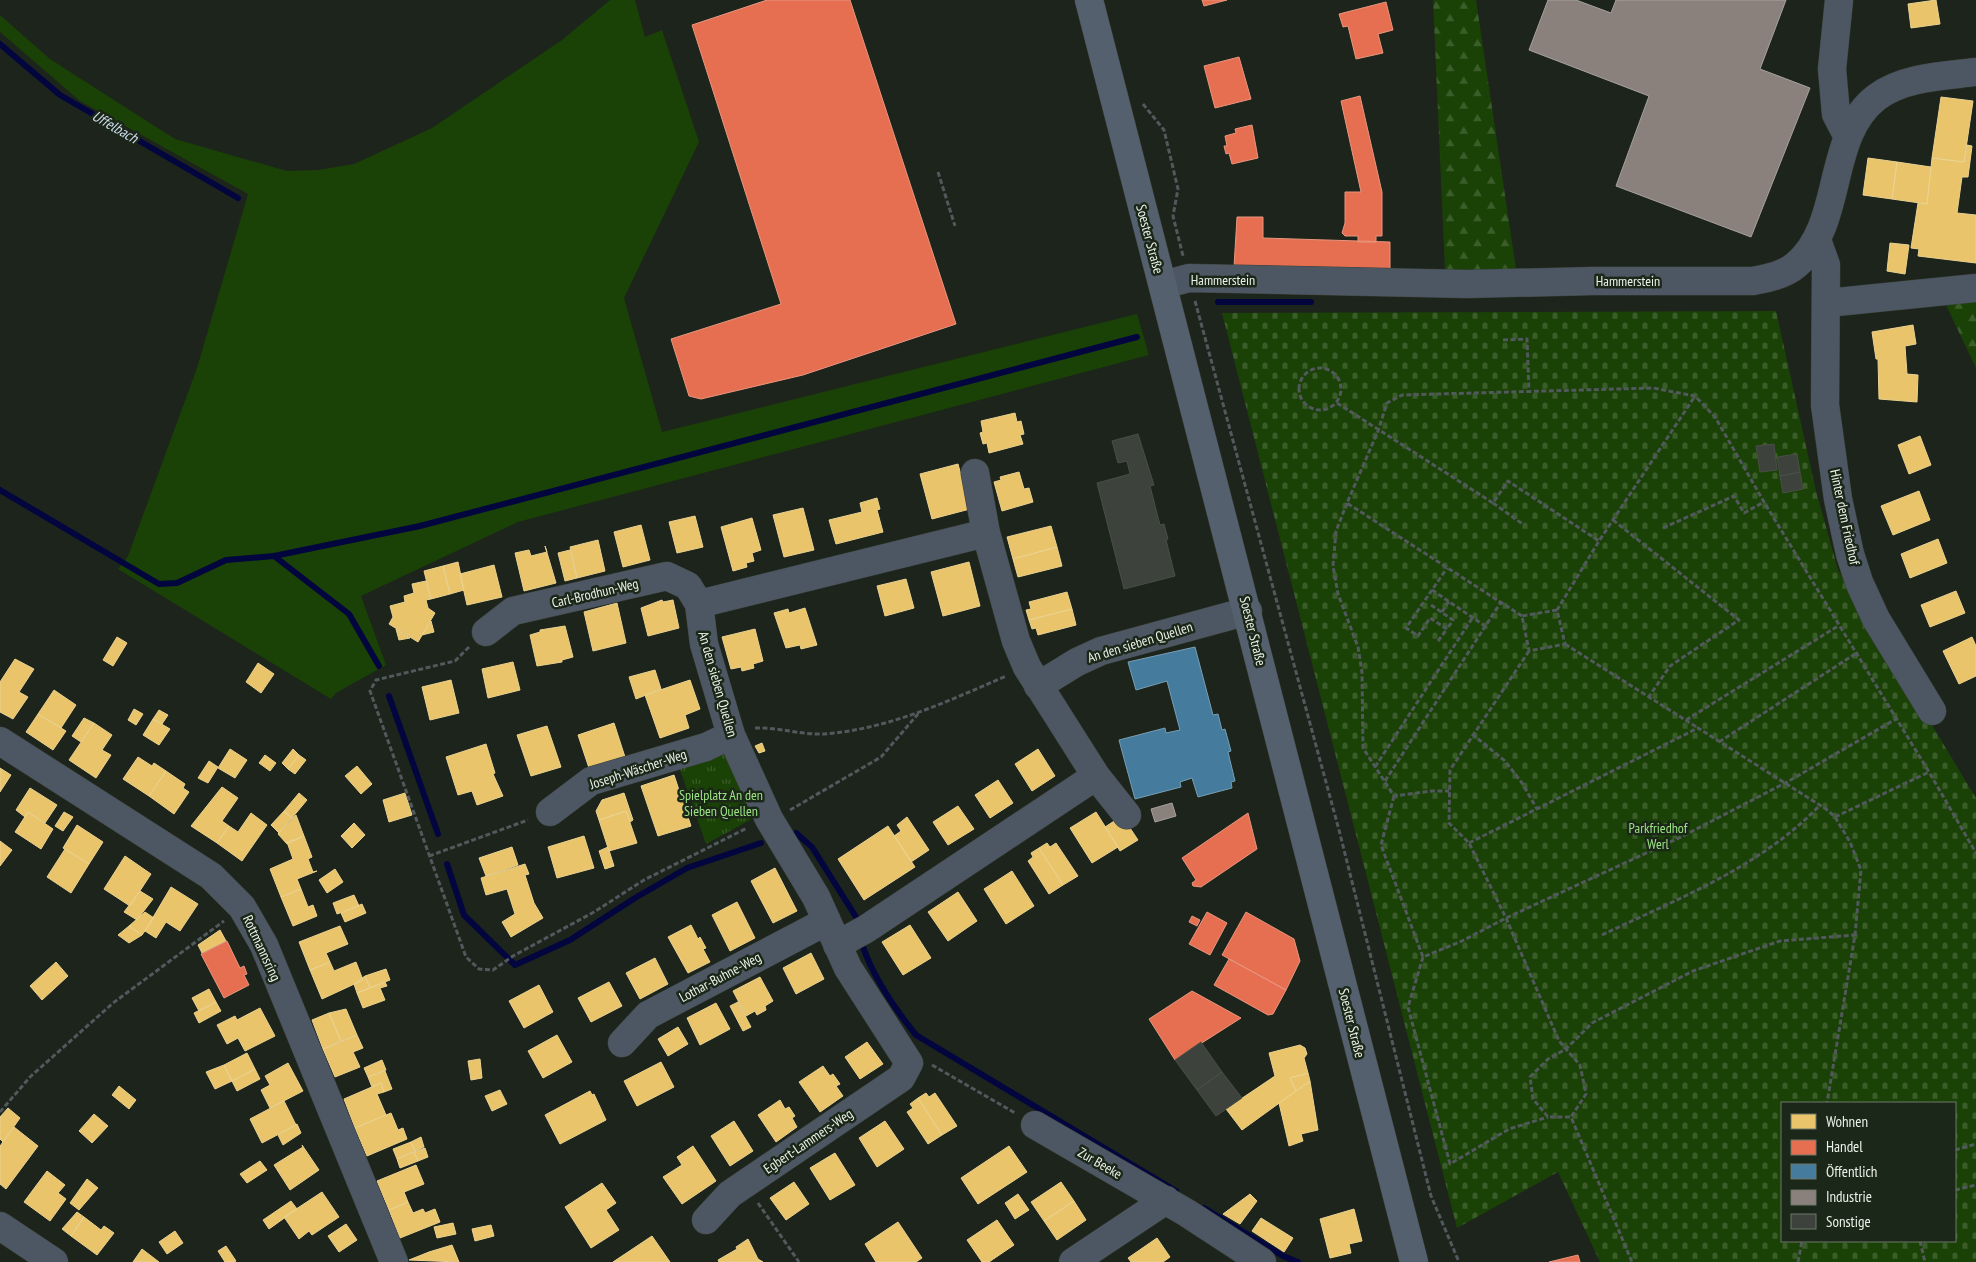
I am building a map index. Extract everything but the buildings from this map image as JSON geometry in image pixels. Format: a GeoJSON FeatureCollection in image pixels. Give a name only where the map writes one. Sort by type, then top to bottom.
{"type":"FeatureCollection","features":[{"type":"Feature","properties":{"kind":"main road","name":"Soester Straße"},"geometry":{"type":"LineString","coordinates":[[1089,0],[1248,611],[1414,1262]]}},
{"type":"Feature","properties":{"kind":"street"},"geometry":{"type":"LineString","coordinates":[[1839,0],[1832,69],[1836,114],[1848,137]]}},
{"type":"Feature","properties":{"kind":"street","name":"Hammerstein"},"geometry":{"type":"LineString","coordinates":[[1163,286],[1189,278],[1467,284],[1593,281],[1753,281],[1777,276],[1796,265],[1818,240],[1848,137],[1860,112],[1878,96],[1922,79],[1976,72]]}},
{"type":"Feature","properties":{"kind":"street","name":"Hinter dem Friedhof"},"geometry":{"type":"LineString","coordinates":[[1818,240],[1826,265],[1825,405],[1838,499],[1850,554],[1859,582],[1876,619],[1932,711]]}},
{"type":"Feature","properties":{"kind":"street"},"geometry":{"type":"LineString","coordinates":[[1827,303],[1976,288]]}},
{"type":"Feature","properties":{"kind":"street"},"geometry":{"type":"LineString","coordinates":[[975,474],[986,533],[1016,641],[1033,677],[1096,776],[1127,815]]}},
{"type":"Feature","properties":{"kind":"street"},"geometry":{"type":"LineString","coordinates":[[698,604],[986,533]]}},
{"type":"Feature","properties":{"kind":"street","name":"Carl-Brodhun-Weg"},"geometry":{"type":"LineString","coordinates":[[486,632],[513,611],[668,576],[688,586],[698,604]]}},
{"type":"Feature","properties":{"kind":"street","name":"An den sieben Quellen"},"geometry":{"type":"LineString","coordinates":[[698,604],[704,644],[731,736],[769,819],[816,897],[848,968],[909,1063]]}},
{"type":"Feature","properties":{"kind":"street","name":"An den sieben Quellen"},"geometry":{"type":"LineString","coordinates":[[1033,677],[1077,662],[1101,651],[1248,611]]}},
{"type":"Feature","properties":{"kind":"street","name":"Joseph-Wäscher-Weg"},"geometry":{"type":"LineString","coordinates":[[550,812],[591,781],[706,747],[731,736]]}},
{"type":"Feature","properties":{"kind":"street","name":"Rottmannsring"},"geometry":{"type":"LineString","coordinates":[[0,740],[211,876],[242,907],[264,946],[394,1262]]}},
{"type":"Feature","properties":{"kind":"street"},"geometry":{"type":"LineString","coordinates":[[832,933],[866,929],[1096,776]]}},
{"type":"Feature","properties":{"kind":"street","name":"Lothar-Buhne-Weg"},"geometry":{"type":"LineString","coordinates":[[622,1043],[648,1015],[832,933]]}},
{"type":"Feature","properties":{"kind":"street","name":"Egbert-Lammers-Weg"},"geometry":{"type":"LineString","coordinates":[[706,1220],[730,1194],[901,1078],[909,1063]]}},
{"type":"Feature","properties":{"kind":"street","name":"Zur Beeke"},"geometry":{"type":"LineString","coordinates":[[1035,1125],[1166,1200],[1262,1262]]}},
{"type":"Feature","properties":{"kind":"street"},"geometry":{"type":"LineString","coordinates":[[1085,1259],[1166,1200]]}},
{"type":"Feature","properties":{"kind":"street"},"geometry":{"type":"LineString","coordinates":[[0,1226],[54,1262]]}},
{"type":"Feature","properties":{"kind":"path"},"geometry":{"type":"LineString","coordinates":[[1141,98],[1144,106],[1164,130],[1178,189],[1172,216],[1339,830],[1431,1196],[1458,1262]]}},
{"type":"Feature","properties":{"kind":"path"},"geometry":{"type":"LineString","coordinates":[[938,172],[955,226]]}},
{"type":"Feature","properties":{"kind":"path"},"geometry":{"type":"LineString","coordinates":[[1503,340],[1527,339],[1529,391]]}},
{"type":"Feature","properties":{"kind":"path"},"geometry":{"type":"LineString","coordinates":[[1317,368],[1331,371],[1337,376],[1341,389],[1337,403],[1325,410],[1318,411],[1305,406],[1298,393],[1298,387],[1304,374],[1317,368]]}},
{"type":"Feature","properties":{"kind":"path"},"geometry":{"type":"LineString","coordinates":[[1571,1117],[1548,1117],[1509,1129],[1450,1164],[1408,1007],[1422,958],[1381,845],[1394,796],[1363,748],[1361,664],[1358,647],[1338,594],[1333,566],[1336,531],[1378,431],[1387,403],[1402,395],[1654,388],[1695,396],[1715,417],[1838,626],[1929,772],[1976,853]]}},
{"type":"Feature","properties":{"kind":"path"},"geometry":{"type":"LineString","coordinates":[[1695,396],[1599,541],[1557,610],[1565,644],[1648,698],[1787,782],[1835,817],[1850,842],[1861,870],[1855,935],[1827,1102]]}},
{"type":"Feature","properties":{"kind":"path"},"geometry":{"type":"LineString","coordinates":[[1337,403],[1378,431],[1493,502],[1524,525]]}},
{"type":"Feature","properties":{"kind":"path"},"geometry":{"type":"LineString","coordinates":[[1493,502],[1508,481],[1599,541]]}},
{"type":"Feature","properties":{"kind":"path"},"geometry":{"type":"LineString","coordinates":[[1663,528],[1734,496],[1744,513],[1764,502]]}},
{"type":"Feature","properties":{"kind":"path"},"geometry":{"type":"LineString","coordinates":[[1347,503],[1522,616],[1557,610]]}},
{"type":"Feature","properties":{"kind":"path"},"geometry":{"type":"LineString","coordinates":[[1613,520],[1739,620],[1670,666],[1648,698]]}},
{"type":"Feature","properties":{"kind":"path"},"geometry":{"type":"LineString","coordinates":[[1447,568],[1406,628],[1418,636],[1430,618],[1447,629]]}},
{"type":"Feature","properties":{"kind":"path"},"geometry":{"type":"LineString","coordinates":[[1432,590],[1485,626]]}},
{"type":"Feature","properties":{"kind":"path"},"geometry":{"type":"LineString","coordinates":[[1442,612],[1449,602]]}},
{"type":"Feature","properties":{"kind":"path"},"geometry":{"type":"LineString","coordinates":[[1385,781],[1501,602]]}},
{"type":"Feature","properties":{"kind":"path"},"geometry":{"type":"LineString","coordinates":[[1431,605],[1453,620],[1438,641]]}},
{"type":"Feature","properties":{"kind":"path"},"geometry":{"type":"LineString","coordinates":[[1522,616],[1529,651]]}},
{"type":"Feature","properties":{"kind":"path"},"geometry":{"type":"LineString","coordinates":[[1375,767],[1473,618]]}},
{"type":"Feature","properties":{"kind":"path"},"geometry":{"type":"LineString","coordinates":[[1686,720],[1838,626]]}},
{"type":"Feature","properties":{"kind":"path"},"geometry":{"type":"LineString","coordinates":[[486,632],[455,661],[376,680],[370,691],[466,957],[479,969],[493,970],[513,956],[594,912],[644,880],[753,825],[785,813],[881,757],[918,714]]}},
{"type":"Feature","properties":{"kind":"path"},"geometry":{"type":"LineString","coordinates":[[1565,644],[1529,651],[1472,734],[1450,770],[1449,823],[1468,843],[1506,918],[1559,1041],[1580,1065],[1586,1094],[1571,1117]]}},
{"type":"Feature","properties":{"kind":"path"},"geometry":{"type":"LineString","coordinates":[[1719,742],[1855,654]]}},
{"type":"Feature","properties":{"kind":"path"},"geometry":{"type":"LineString","coordinates":[[731,736],[747,729],[762,728],[799,734],[846,732],[871,728],[1033,677]]}},
{"type":"Feature","properties":{"kind":"path"},"geometry":{"type":"LineString","coordinates":[[1422,958],[1462,941],[1506,918],[1683,836],[1787,782],[1896,719]]}},
{"type":"Feature","properties":{"kind":"path"},"geometry":{"type":"LineString","coordinates":[[1468,843],[1698,728]]}},
{"type":"Feature","properties":{"kind":"path"},"geometry":{"type":"LineString","coordinates":[[1472,734],[1506,761],[1522,783],[1536,809]]}},
{"type":"Feature","properties":{"kind":"path"},"geometry":{"type":"LineString","coordinates":[[1835,817],[1929,772]]}},
{"type":"Feature","properties":{"kind":"path"},"geometry":{"type":"LineString","coordinates":[[1394,796],[1432,791],[1450,791]]}},
{"type":"Feature","properties":{"kind":"path"},"geometry":{"type":"LineString","coordinates":[[1602,935],[1747,864],[1800,826],[1820,805]]}},
{"type":"Feature","properties":{"kind":"path"},"geometry":{"type":"LineString","coordinates":[[429,856],[550,812]]}},
{"type":"Feature","properties":{"kind":"path"},"geometry":{"type":"LineString","coordinates":[[0,1112],[30,1078],[113,1003],[242,907]]}},
{"type":"Feature","properties":{"kind":"path"},"geometry":{"type":"LineString","coordinates":[[1548,1117],[1533,1099],[1530,1077],[1548,1059],[1566,1049],[1592,1023],[1693,971],[1780,942],[1855,935]]}},
{"type":"Feature","properties":{"kind":"path"},"geometry":{"type":"LineString","coordinates":[[909,1063],[933,1065],[1035,1125]]}},
{"type":"Feature","properties":{"kind":"path"},"geometry":{"type":"LineString","coordinates":[[1571,1117],[1632,1262]]}},
{"type":"Feature","properties":{"kind":"path"},"geometry":{"type":"LineString","coordinates":[[1956,1150],[1976,1144]]}},
{"type":"Feature","properties":{"kind":"path"},"geometry":{"type":"LineString","coordinates":[[747,1182],[758,1203],[799,1262]]}},
{"type":"Feature","properties":{"kind":"path"},"geometry":{"type":"LineString","coordinates":[[1956,1190],[1976,1185]]}},
{"type":"Feature","properties":{"kind":"path"},"geometry":{"type":"LineString","coordinates":[[1798,1262],[1802,1242]]}},
{"type":"Feature","properties":{"kind":"path"},"geometry":{"type":"LineString","coordinates":[[1920,1242],[1925,1262]]}},
{"type":"Feature","properties":{"kind":"green space"},"geometry":{"type":"Polygon","coordinates":[[[610,0],[635,0],[645,37],[662,30],[699,142],[624,298],[662,432],[1137,314],[1149,355],[518,522],[361,596],[386,665],[336,693],[331,699],[118,569],[128,556],[197,368],[248,194],[80,101],[0,32],[0,15],[50,59],[175,139],[287,171],[318,170],[354,164],[432,128],[562,40],[610,0]]]}},
{"type":"Feature","properties":{"kind":"green space"},"geometry":{"type":"Polygon","coordinates":[[[1433,0],[1476,0],[1516,269],[1445,271],[1433,0]]]}},
{"type":"Feature","properties":{"kind":"green space"},"geometry":{"type":"Polygon","coordinates":[[[1976,298],[1976,368],[1945,303],[1976,298]]]}},
{"type":"Feature","properties":{"kind":"green space","name":"Parkfriedhof Werl"},"geometry":{"type":"Polygon","coordinates":[[[1776,311],[1816,491],[1838,570],[1976,798],[1976,1262],[1600,1262],[1558,1172],[1457,1228],[1222,313],[1776,311]]]}},
{"type":"Feature","properties":{"kind":"green space","name":"Spielplatz An den Sieben Quellen"},"geometry":{"type":"Polygon","coordinates":[[[716,752],[725,754],[756,812],[750,820],[706,844],[678,764],[716,752]]]}},
{"type":"Feature","properties":{"kind":"waterway","name":"Uffelbach"},"geometry":{"type":"LineString","coordinates":[[0,44],[60,95],[238,198]]}},
{"type":"Feature","properties":{"kind":"waterway"},"geometry":{"type":"LineString","coordinates":[[1218,302],[1311,302]]}},
{"type":"Feature","properties":{"kind":"waterway"},"geometry":{"type":"LineString","coordinates":[[0,490],[159,584],[177,583],[226,560],[274,556],[420,526],[1137,337]]}},
{"type":"Feature","properties":{"kind":"waterway"},"geometry":{"type":"LineString","coordinates":[[274,556],[349,614],[379,666]]}},
{"type":"Feature","properties":{"kind":"waterway"},"geometry":{"type":"LineString","coordinates":[[389,696],[438,834]]}},
{"type":"Feature","properties":{"kind":"waterway"},"geometry":{"type":"LineString","coordinates":[[796,833],[812,847],[856,917]]}},
{"type":"Feature","properties":{"kind":"waterway"},"geometry":{"type":"LineString","coordinates":[[447,864],[464,915],[515,965],[570,940],[635,898],[687,868],[761,843]]}},
{"type":"Feature","properties":{"kind":"waterway"},"geometry":{"type":"LineString","coordinates":[[863,947],[886,993],[916,1035],[1176,1191]]}},
{"type":"Feature","properties":{"kind":"waterway"},"geometry":{"type":"LineString","coordinates":[[1204,1208],[1283,1256],[1298,1262]]}}]}
